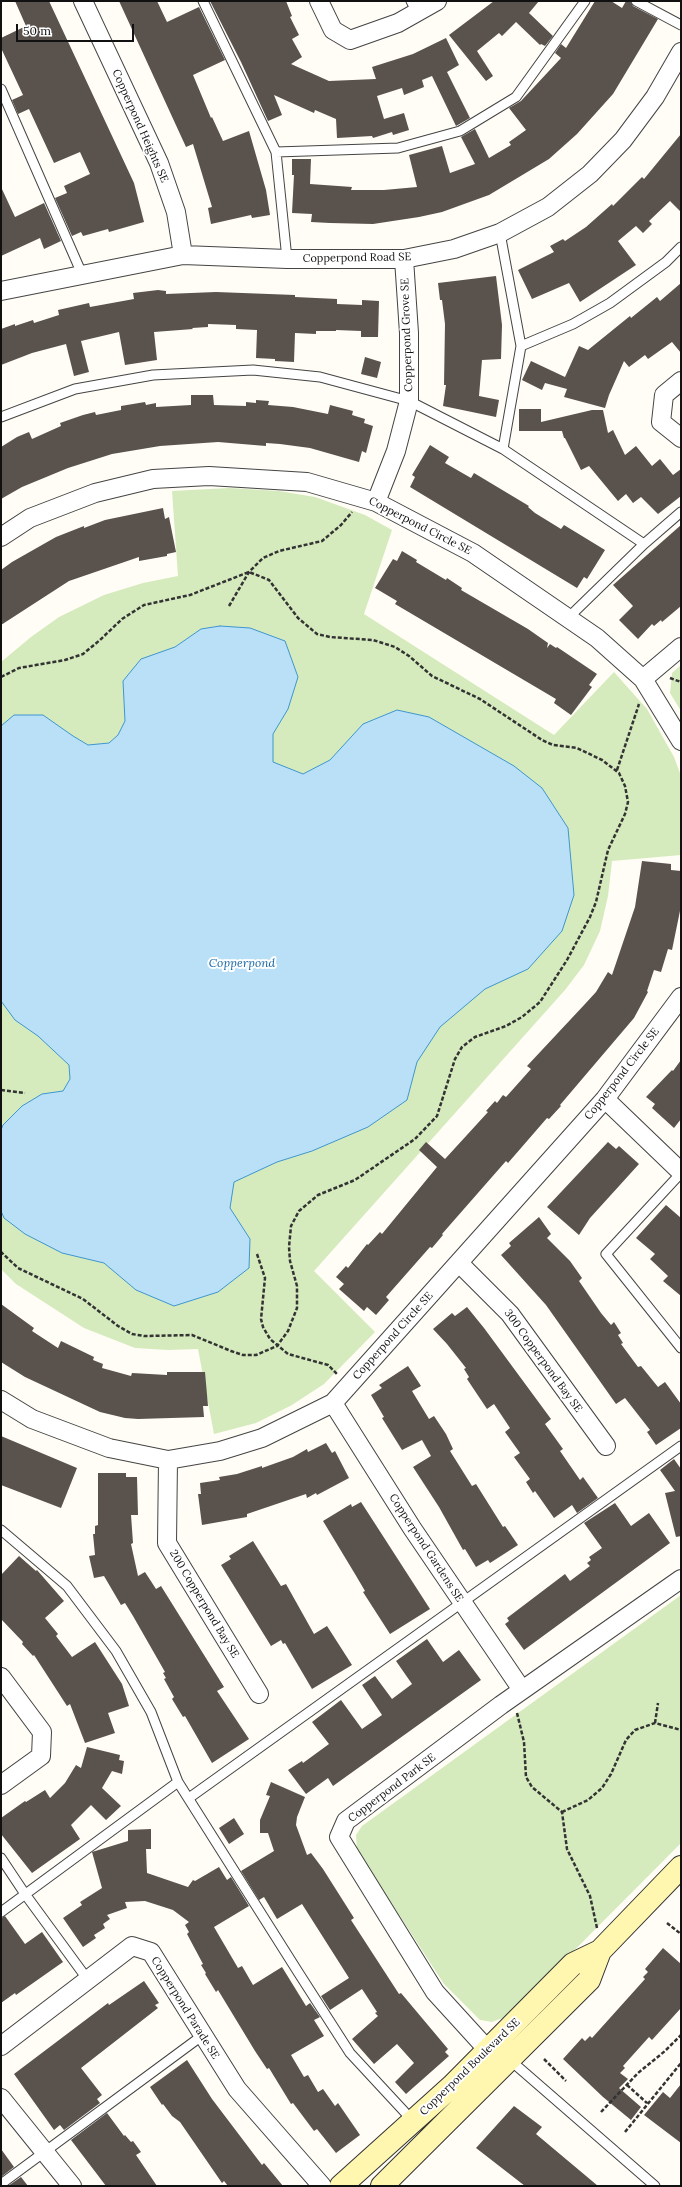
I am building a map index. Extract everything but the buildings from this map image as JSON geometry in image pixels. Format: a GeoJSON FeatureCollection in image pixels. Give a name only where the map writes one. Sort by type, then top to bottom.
{"type":"FeatureCollection","features":[{"type":"Feature","properties":{"kind":"street","name":"Copperpond Heights SE"},"geometry":{"type":"LineString","coordinates":[[83,1],[159,163],[176,212],[183,255]]}},
{"type":"Feature","properties":{"kind":"street"},"geometry":{"type":"LineString","coordinates":[[319,1],[333,30],[350,40],[398,23],[414,7],[437,1]]}},
{"type":"Feature","properties":{"kind":"street","name":"Copperpond Road SE"},"geometry":{"type":"LineString","coordinates":[[1,291],[183,255],[287,259],[404,259],[454,249],[500,233],[548,207],[590,174],[623,140],[654,97],[681,52]]}},
{"type":"Feature","properties":{"kind":"street","name":"Copperpond Grove SE"},"geometry":{"type":"LineString","coordinates":[[376,502],[396,451],[409,401],[409,333],[404,259]]}},
{"type":"Feature","properties":{"kind":"street"},"geometry":{"type":"LineString","coordinates":[[681,381],[664,395],[661,422],[681,438]]}},
{"type":"Feature","properties":{"kind":"street","name":"Copperpond Circle SE"},"geometry":{"type":"LineString","coordinates":[[1,537],[30,518],[95,493],[153,479],[209,476],[307,482],[356,496],[376,502],[473,553],[597,638],[643,679],[681,741]]}},
{"type":"Feature","properties":{"kind":"street"},"geometry":{"type":"LineString","coordinates":[[643,679],[681,646]]}},
{"type":"Feature","properties":{"kind":"street","name":"Copperpond Circle SE"},"geometry":{"type":"LineString","coordinates":[[1,1400],[32,1419],[109,1448],[168,1460],[220,1451],[262,1438],[333,1403],[605,1099],[681,997]]}},
{"type":"Feature","properties":{"kind":"street"},"geometry":{"type":"LineString","coordinates":[[605,1099],[681,1172]]}},
{"type":"Feature","properties":{"kind":"street","name":"300 Copperpond Bay SE"},"geometry":{"type":"LineString","coordinates":[[459,1263],[510,1314],[606,1446]]}},
{"type":"Feature","properties":{"kind":"street","name":"Copperpond Gardens SE"},"geometry":{"type":"LineString","coordinates":[[333,1403],[412,1528],[522,1690]]}},
{"type":"Feature","properties":{"kind":"street","name":"200 Copperpond Bay SE"},"geometry":{"type":"LineString","coordinates":[[168,1460],[167,1543],[259,1694]]}},
{"type":"Feature","properties":{"kind":"street","name":"Copperpond Park SE"},"geometry":{"type":"LineString","coordinates":[[507,2063],[488,2050],[435,1992],[339,1837],[346,1821],[522,1690],[681,1579]]}},
{"type":"Feature","properties":{"kind":"street"},"geometry":{"type":"LineString","coordinates":[[1,1677],[42,1732],[41,1756],[1,1784]]}},
{"type":"Feature","properties":{"kind":"street","name":"Copperpond Boulevard SE"},"geometry":{"type":"LineString","coordinates":[[341,2186],[488,2050],[574,1964],[604,1948],[681,1867]]}},
{"type":"Feature","properties":{"kind":"street","name":"Copperpond Parade SE"},"geometry":{"type":"LineString","coordinates":[[1,2046],[132,1946],[151,1952],[237,2089],[322,2186]]}},
{"type":"Feature","properties":{"kind":"street","name":"Copperpond Boulevard SE"},"geometry":{"type":"LineString","coordinates":[[382,2186],[589,1980],[604,1948]]}},
{"type":"Feature","properties":{"kind":"street"},"geometry":{"type":"LineString","coordinates":[[1,2098],[72,2186]]}},
{"type":"Feature","properties":{"kind":"lane"},"geometry":{"type":"LineString","coordinates":[[204,1],[276,152],[287,259]]}},
{"type":"Feature","properties":{"kind":"lane"},"geometry":{"type":"LineString","coordinates":[[276,152],[398,148],[460,131],[516,97],[585,1]]}},
{"type":"Feature","properties":{"kind":"lane"},"geometry":{"type":"LineString","coordinates":[[636,1],[681,25]]}},
{"type":"Feature","properties":{"kind":"lane"},"geometry":{"type":"LineString","coordinates":[[1,89],[82,274]]}},
{"type":"Feature","properties":{"kind":"lane"},"geometry":{"type":"LineString","coordinates":[[500,233],[521,346],[503,449]]}},
{"type":"Feature","properties":{"kind":"lane"},"geometry":{"type":"LineString","coordinates":[[521,346],[573,324],[610,303],[666,262],[681,247]]}},
{"type":"Feature","properties":{"kind":"lane"},"geometry":{"type":"LineString","coordinates":[[1,417],[75,389],[153,375],[253,370],[320,377],[409,401],[503,449],[644,544]]}},
{"type":"Feature","properties":{"kind":"lane"},"geometry":{"type":"LineString","coordinates":[[568,618],[644,544],[681,512]]}},
{"type":"Feature","properties":{"kind":"lane"},"geometry":{"type":"LineString","coordinates":[[681,1172],[606,1254],[681,1348]]}},
{"type":"Feature","properties":{"kind":"lane"},"geometry":{"type":"LineString","coordinates":[[189,1798],[681,1446]]}},
{"type":"Feature","properties":{"kind":"lane"},"geometry":{"type":"LineString","coordinates":[[1,1530],[67,1586],[116,1651],[151,1712],[178,1782],[350,2053],[413,2121]]}},
{"type":"Feature","properties":{"kind":"lane"},"geometry":{"type":"LineString","coordinates":[[1,1912],[178,1782]]}},
{"type":"Feature","properties":{"kind":"lane"},"geometry":{"type":"LineString","coordinates":[[1,1858],[25,1894],[88,1980]]}},
{"type":"Feature","properties":{"kind":"lane"},"geometry":{"type":"LineString","coordinates":[[1,2184],[203,2035]]}},
{"type":"Feature","properties":{"kind":"lane"},"geometry":{"type":"LineString","coordinates":[[507,2063],[655,2186]]}},
{"type":"Feature","properties":{"kind":"path"},"geometry":{"type":"LineString","coordinates":[[229,606],[249,572],[257,564],[270,554],[284,549],[315,544],[326,538],[351,514],[356,496]]}},
{"type":"Feature","properties":{"kind":"path"},"geometry":{"type":"LineString","coordinates":[[1,677],[19,668],[65,660],[82,654],[100,640],[122,619],[144,605],[190,595],[249,572],[269,580],[298,618],[317,634],[373,640],[395,647],[409,656],[432,676],[480,699],[542,740],[553,745],[585,751],[617,770],[627,792],[626,810],[608,850],[594,909],[567,960],[540,1002],[530,1011],[506,1026],[475,1037],[462,1047],[455,1059],[437,1116],[424,1130],[355,1180],[318,1196],[299,1211],[291,1226],[289,1247],[290,1261],[297,1282],[297,1308],[288,1331],[277,1346],[256,1355],[243,1355],[231,1352],[192,1334],[144,1336],[132,1334],[118,1326],[83,1299],[14,1266],[1,1252]]}},
{"type":"Feature","properties":{"kind":"path"},"geometry":{"type":"LineString","coordinates":[[670,678],[681,682]]}},
{"type":"Feature","properties":{"kind":"path"},"geometry":{"type":"LineString","coordinates":[[617,770],[633,720],[642,701]]}},
{"type":"Feature","properties":{"kind":"path"},"geometry":{"type":"LineString","coordinates":[[1,1090],[25,1093]]}},
{"type":"Feature","properties":{"kind":"path"},"geometry":{"type":"LineString","coordinates":[[257,1254],[265,1278],[261,1307],[262,1323],[270,1339],[277,1346],[298,1358],[328,1366],[339,1376]]}},
{"type":"Feature","properties":{"kind":"path"},"geometry":{"type":"LineString","coordinates":[[655,1723],[658,1703]]}},
{"type":"Feature","properties":{"kind":"path"},"geometry":{"type":"LineString","coordinates":[[516,1710],[524,1742],[526,1777],[532,1787],[562,1812],[568,1849],[590,1896],[594,1911],[595,1924],[604,1948]]}},
{"type":"Feature","properties":{"kind":"path"},"geometry":{"type":"LineString","coordinates":[[562,1812],[588,1800],[599,1792],[611,1774],[630,1734],[641,1727],[655,1723],[681,1730]]}},
{"type":"Feature","properties":{"kind":"path"},"geometry":{"type":"LineString","coordinates":[[667,1923],[681,1934]]}},
{"type":"Feature","properties":{"kind":"path"},"geometry":{"type":"LineString","coordinates":[[601,2112],[627,2085],[681,2035]]}},
{"type":"Feature","properties":{"kind":"path"},"geometry":{"type":"LineString","coordinates":[[544,2058],[566,2081]]}},
{"type":"Feature","properties":{"kind":"path"},"geometry":{"type":"LineString","coordinates":[[625,2132],[681,2063]]}},
{"type":"Feature","properties":{"kind":"path"},"geometry":{"type":"LineString","coordinates":[[627,2085],[647,2103]]}},
{"type":"Feature","properties":{"kind":"green space","name":"Copperpond"},"geometry":{"type":"Polygon","coordinates":[[[229,488],[279,491],[315,497],[365,515],[392,530],[364,614],[554,735],[614,672],[647,709],[674,757],[681,776],[681,855],[612,861],[608,896],[600,931],[584,965],[565,990],[314,1271],[375,1332],[324,1384],[292,1405],[256,1423],[214,1434],[198,1349],[168,1350],[135,1348],[84,1328],[16,1284],[1,1269],[1,662],[31,637],[59,617],[104,595],[143,583],[178,576],[172,491],[229,488]]]}},
{"type":"Feature","properties":{"kind":"green space"},"geometry":{"type":"Polygon","coordinates":[[[681,665],[681,711],[670,693],[672,673],[681,665]]]}},
{"type":"Feature","properties":{"kind":"green space"},"geometry":{"type":"Polygon","coordinates":[[[681,1595],[681,1843],[510,2015],[492,2022],[480,2020],[444,1984],[357,1850],[356,1835],[362,1826],[681,1595]]]}},
{"type":"Feature","properties":{"kind":"water","name":"Copperpond"},"geometry":{"type":"Polygon","coordinates":[[[220,626],[250,628],[285,641],[298,677],[288,709],[273,734],[273,762],[303,774],[330,760],[363,724],[397,710],[429,717],[514,766],[542,788],[568,828],[574,895],[562,931],[528,969],[485,989],[440,1027],[417,1062],[407,1100],[368,1127],[312,1151],[277,1162],[234,1182],[230,1208],[250,1239],[249,1268],[218,1292],[174,1306],[136,1290],[104,1263],[62,1253],[25,1234],[4,1218],[1,1211],[1,1130],[3,1125],[22,1106],[42,1094],[63,1091],[70,1079],[69,1065],[38,1036],[15,1020],[1,1001],[1,726],[14,715],[43,715],[88,745],[109,743],[118,735],[125,721],[123,681],[141,659],[175,647],[201,629],[220,626]]]}}]}
